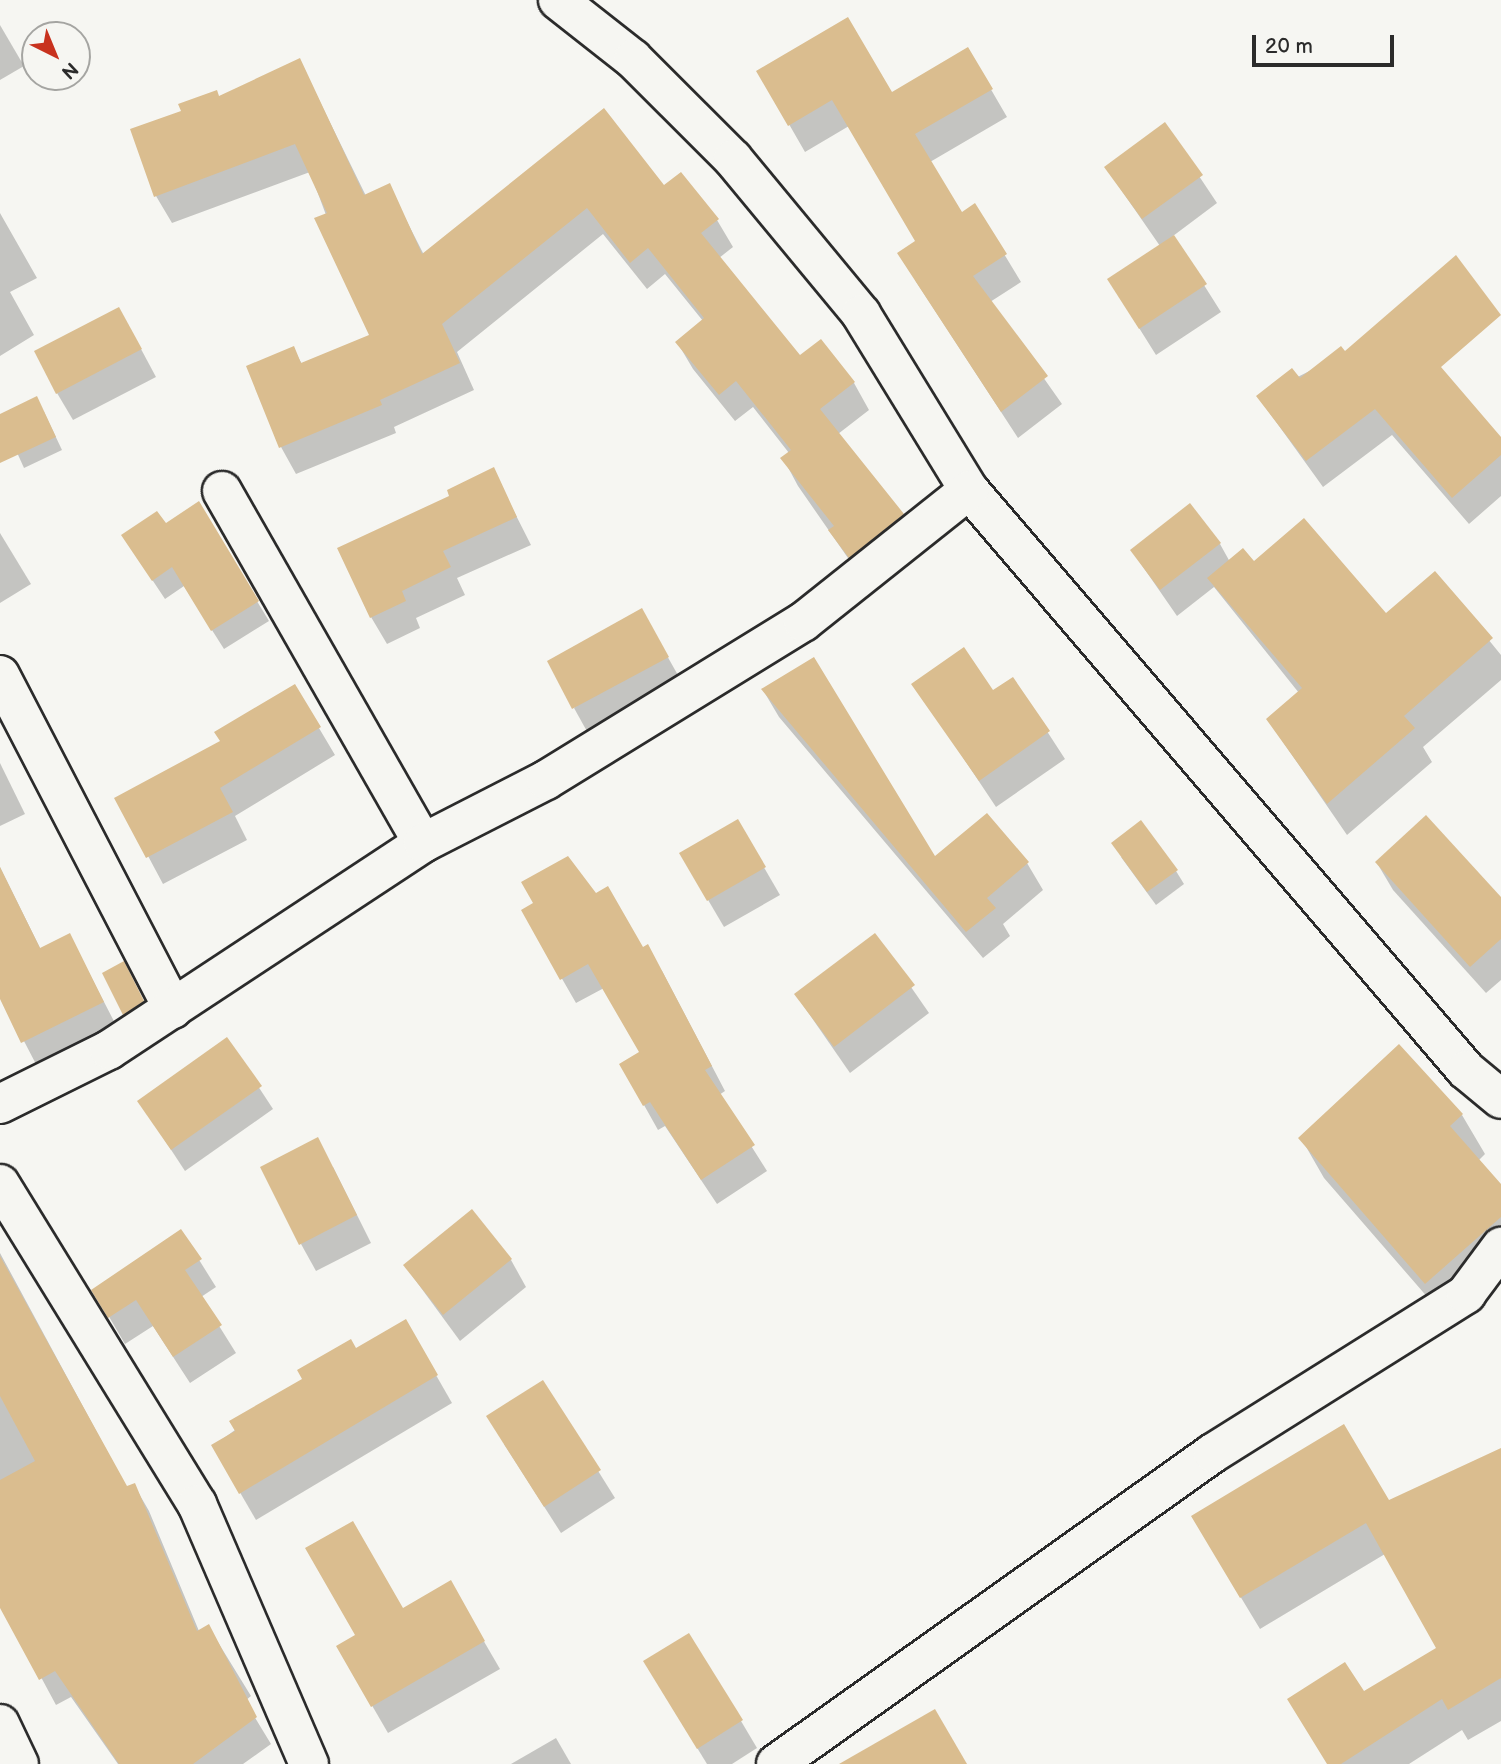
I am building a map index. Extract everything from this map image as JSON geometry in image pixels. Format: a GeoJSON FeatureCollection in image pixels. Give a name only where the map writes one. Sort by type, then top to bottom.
{"type":"FeatureCollection","features":[{"type":"Feature","properties":{"kind":"street"},"geometry":{"type":"LineString","coordinates":[[558,0],[633,59],[733,159],[861,314],[970,490],[1466,1070],[1501,1099]]}},
{"type":"Feature","properties":{"kind":"street"},"geometry":{"type":"LineString","coordinates":[[0,1104],[173,1009],[423,843],[546,780],[803,622],[970,490]]}},
{"type":"Feature","properties":{"kind":"street"},"geometry":{"type":"LineString","coordinates":[[222,491],[423,843]]}},
{"type":"Feature","properties":{"kind":"street"},"geometry":{"type":"LineString","coordinates":[[0,675],[173,1009]]}},
{"type":"Feature","properties":{"kind":"street"},"geometry":{"type":"LineString","coordinates":[[0,1184],[197,1504],[309,1764]]}},
{"type":"Feature","properties":{"kind":"street"},"geometry":{"type":"LineString","coordinates":[[776,1764],[1213,1453],[1466,1294],[1501,1250]]}},
{"type":"Feature","properties":{"kind":"street"},"geometry":{"type":"LineString","coordinates":[[0,1724],[19,1764]]}},
{"type":"Feature","properties":{"kind":"building"},"geometry":{"type":"Polygon","coordinates":[[[848,17],[892,92],[968,47],[993,89],[915,134],[962,212],[975,203],[1007,254],[973,276],[1048,376],[1001,412],[897,253],[915,241],[832,100],[788,126],[756,71],[848,17]]]}},
{"type":"Feature","properties":{"kind":"building"},"geometry":{"type":"Polygon","coordinates":[[[300,58],[364,195],[390,183],[422,254],[604,108],[664,185],[681,172],[719,219],[701,233],[800,355],[821,339],[855,382],[820,409],[904,514],[849,558],[828,530],[834,526],[780,458],[791,450],[736,381],[719,395],[675,342],[704,318],[648,248],[630,263],[587,208],[442,324],[460,363],[380,400],[382,405],[279,448],[246,366],[294,346],[301,363],[369,335],[314,218],[327,213],[295,144],[154,197],[130,129],[181,111],[178,104],[217,90],[219,96],[300,58]]]}},
{"type":"Feature","properties":{"kind":"building"},"geometry":{"type":"Polygon","coordinates":[[[1165,122],[1203,175],[1142,219],[1104,167],[1165,122]]]}},
{"type":"Feature","properties":{"kind":"building"},"geometry":{"type":"Polygon","coordinates":[[[1174,235],[1207,284],[1139,329],[1107,279],[1174,235]]]}},
{"type":"Feature","properties":{"kind":"building"},"geometry":{"type":"Polygon","coordinates":[[[1456,255],[1501,315],[1441,367],[1501,437],[1501,455],[1452,498],[1375,409],[1306,461],[1256,396],[1292,368],[1300,378],[1341,346],[1345,351],[1456,255]]]}},
{"type":"Feature","properties":{"kind":"building"},"geometry":{"type":"Polygon","coordinates":[[[119,307],[142,349],[56,394],[34,351],[119,307]]]}},
{"type":"Feature","properties":{"kind":"building"},"geometry":{"type":"Polygon","coordinates":[[[37,396],[56,437],[0,463],[0,414],[37,396]]]}},
{"type":"Feature","properties":{"kind":"building"},"geometry":{"type":"Polygon","coordinates":[[[494,467],[517,517],[443,551],[451,567],[402,591],[406,601],[370,618],[337,548],[449,496],[447,490],[494,467]]]}},
{"type":"Feature","properties":{"kind":"building"},"geometry":{"type":"Polygon","coordinates":[[[199,501],[259,601],[211,631],[172,567],[152,581],[121,535],[157,511],[166,523],[199,501]]]}},
{"type":"Feature","properties":{"kind":"building"},"geometry":{"type":"Polygon","coordinates":[[[1190,503],[1221,543],[1160,590],[1130,550],[1190,503]]]}},
{"type":"Feature","properties":{"kind":"building"},"geometry":{"type":"Polygon","coordinates":[[[1304,518],[1386,613],[1435,571],[1493,638],[1404,716],[1415,728],[1327,804],[1266,719],[1302,688],[1207,578],[1243,548],[1254,561],[1304,518]]]}},
{"type":"Feature","properties":{"kind":"building"},"geometry":{"type":"Polygon","coordinates":[[[642,608],[669,657],[572,709],[547,661],[642,608]]]}},
{"type":"Feature","properties":{"kind":"building"},"geometry":{"type":"Polygon","coordinates":[[[964,647],[993,690],[1013,677],[1050,731],[979,781],[911,684],[964,647]]]}},
{"type":"Feature","properties":{"kind":"building"},"geometry":{"type":"Polygon","coordinates":[[[814,657],[935,856],[987,813],[1029,862],[987,898],[996,908],[966,932],[761,689],[814,657]]]}},
{"type":"Feature","properties":{"kind":"building"},"geometry":{"type":"Polygon","coordinates":[[[295,684],[321,727],[220,788],[233,812],[146,858],[114,798],[220,741],[214,732],[295,684]]]}},
{"type":"Feature","properties":{"kind":"building"},"geometry":{"type":"Polygon","coordinates":[[[1426,815],[1501,897],[1501,939],[1470,967],[1375,862],[1426,815]]]}},
{"type":"Feature","properties":{"kind":"building"},"geometry":{"type":"Polygon","coordinates":[[[738,819],[766,867],[707,901],[679,853],[738,819]]]}},
{"type":"Feature","properties":{"kind":"building"},"geometry":{"type":"Polygon","coordinates":[[[1141,820],[1178,870],[1147,892],[1111,843],[1141,820]]]}},
{"type":"Feature","properties":{"kind":"building"},"geometry":{"type":"Polygon","coordinates":[[[568,856],[596,893],[608,886],[643,947],[648,944],[712,1066],[705,1070],[755,1145],[701,1180],[650,1102],[643,1106],[619,1064],[639,1052],[588,964],[560,980],[521,910],[533,903],[521,882],[568,856]]]}},
{"type":"Feature","properties":{"kind":"building"},"geometry":{"type":"Polygon","coordinates":[[[0,867],[40,948],[70,933],[104,1002],[21,1043],[0,999],[0,867]]]}},
{"type":"Feature","properties":{"kind":"building"},"geometry":{"type":"Polygon","coordinates":[[[875,933],[915,985],[834,1047],[794,994],[875,933]]]}},
{"type":"Feature","properties":{"kind":"building"},"geometry":{"type":"Polygon","coordinates":[[[124,961],[144,1001],[123,1015],[102,973],[124,961]]]}},
{"type":"Feature","properties":{"kind":"building"},"geometry":{"type":"Polygon","coordinates":[[[227,1037],[262,1086],[171,1150],[137,1101],[227,1037]]]}},
{"type":"Feature","properties":{"kind":"building"},"geometry":{"type":"Polygon","coordinates":[[[1399,1044],[1463,1114],[1450,1126],[1501,1184],[1501,1217],[1425,1284],[1298,1138],[1399,1044]]]}},
{"type":"Feature","properties":{"kind":"building"},"geometry":{"type":"Polygon","coordinates":[[[318,1137],[357,1215],[299,1245],[260,1167],[318,1137]]]}},
{"type":"Feature","properties":{"kind":"building"},"geometry":{"type":"Polygon","coordinates":[[[472,1209],[512,1259],[443,1315],[403,1265],[472,1209]]]}},
{"type":"Feature","properties":{"kind":"building"},"geometry":{"type":"Polygon","coordinates":[[[181,1229],[202,1259],[185,1270],[222,1325],[173,1357],[136,1300],[108,1318],[91,1290],[181,1229]]]}},
{"type":"Feature","properties":{"kind":"building"},"geometry":{"type":"Polygon","coordinates":[[[0,1256],[127,1486],[135,1483],[197,1631],[209,1624],[257,1717],[193,1764],[119,1764],[55,1671],[39,1680],[0,1608],[0,1480],[35,1461],[0,1396],[0,1256]]]}},
{"type":"Feature","properties":{"kind":"building"},"geometry":{"type":"Polygon","coordinates":[[[406,1319],[438,1375],[239,1494],[211,1445],[235,1431],[229,1421],[302,1379],[297,1370],[351,1339],[356,1348],[406,1319]]]}},
{"type":"Feature","properties":{"kind":"building"},"geometry":{"type":"Polygon","coordinates":[[[543,1380],[601,1470],[544,1507],[486,1416],[543,1380]]]}},
{"type":"Feature","properties":{"kind":"building"},"geometry":{"type":"Polygon","coordinates":[[[1344,1424],[1389,1500],[1501,1448],[1501,1678],[1448,1710],[1442,1699],[1341,1764],[1327,1764],[1287,1699],[1345,1662],[1364,1691],[1436,1648],[1366,1523],[1240,1598],[1191,1516],[1344,1424]]]}},
{"type":"Feature","properties":{"kind":"building"},"geometry":{"type":"Polygon","coordinates":[[[353,1521],[403,1608],[451,1580],[485,1641],[371,1707],[336,1646],[355,1635],[305,1548],[353,1521]]]}},
{"type":"Feature","properties":{"kind":"building"},"geometry":{"type":"Polygon","coordinates":[[[689,1633],[743,1720],[697,1749],[643,1661],[689,1633]]]}},
{"type":"Feature","properties":{"kind":"building"},"geometry":{"type":"Polygon","coordinates":[[[935,1709],[967,1764],[839,1764],[935,1709]]]}}]}
